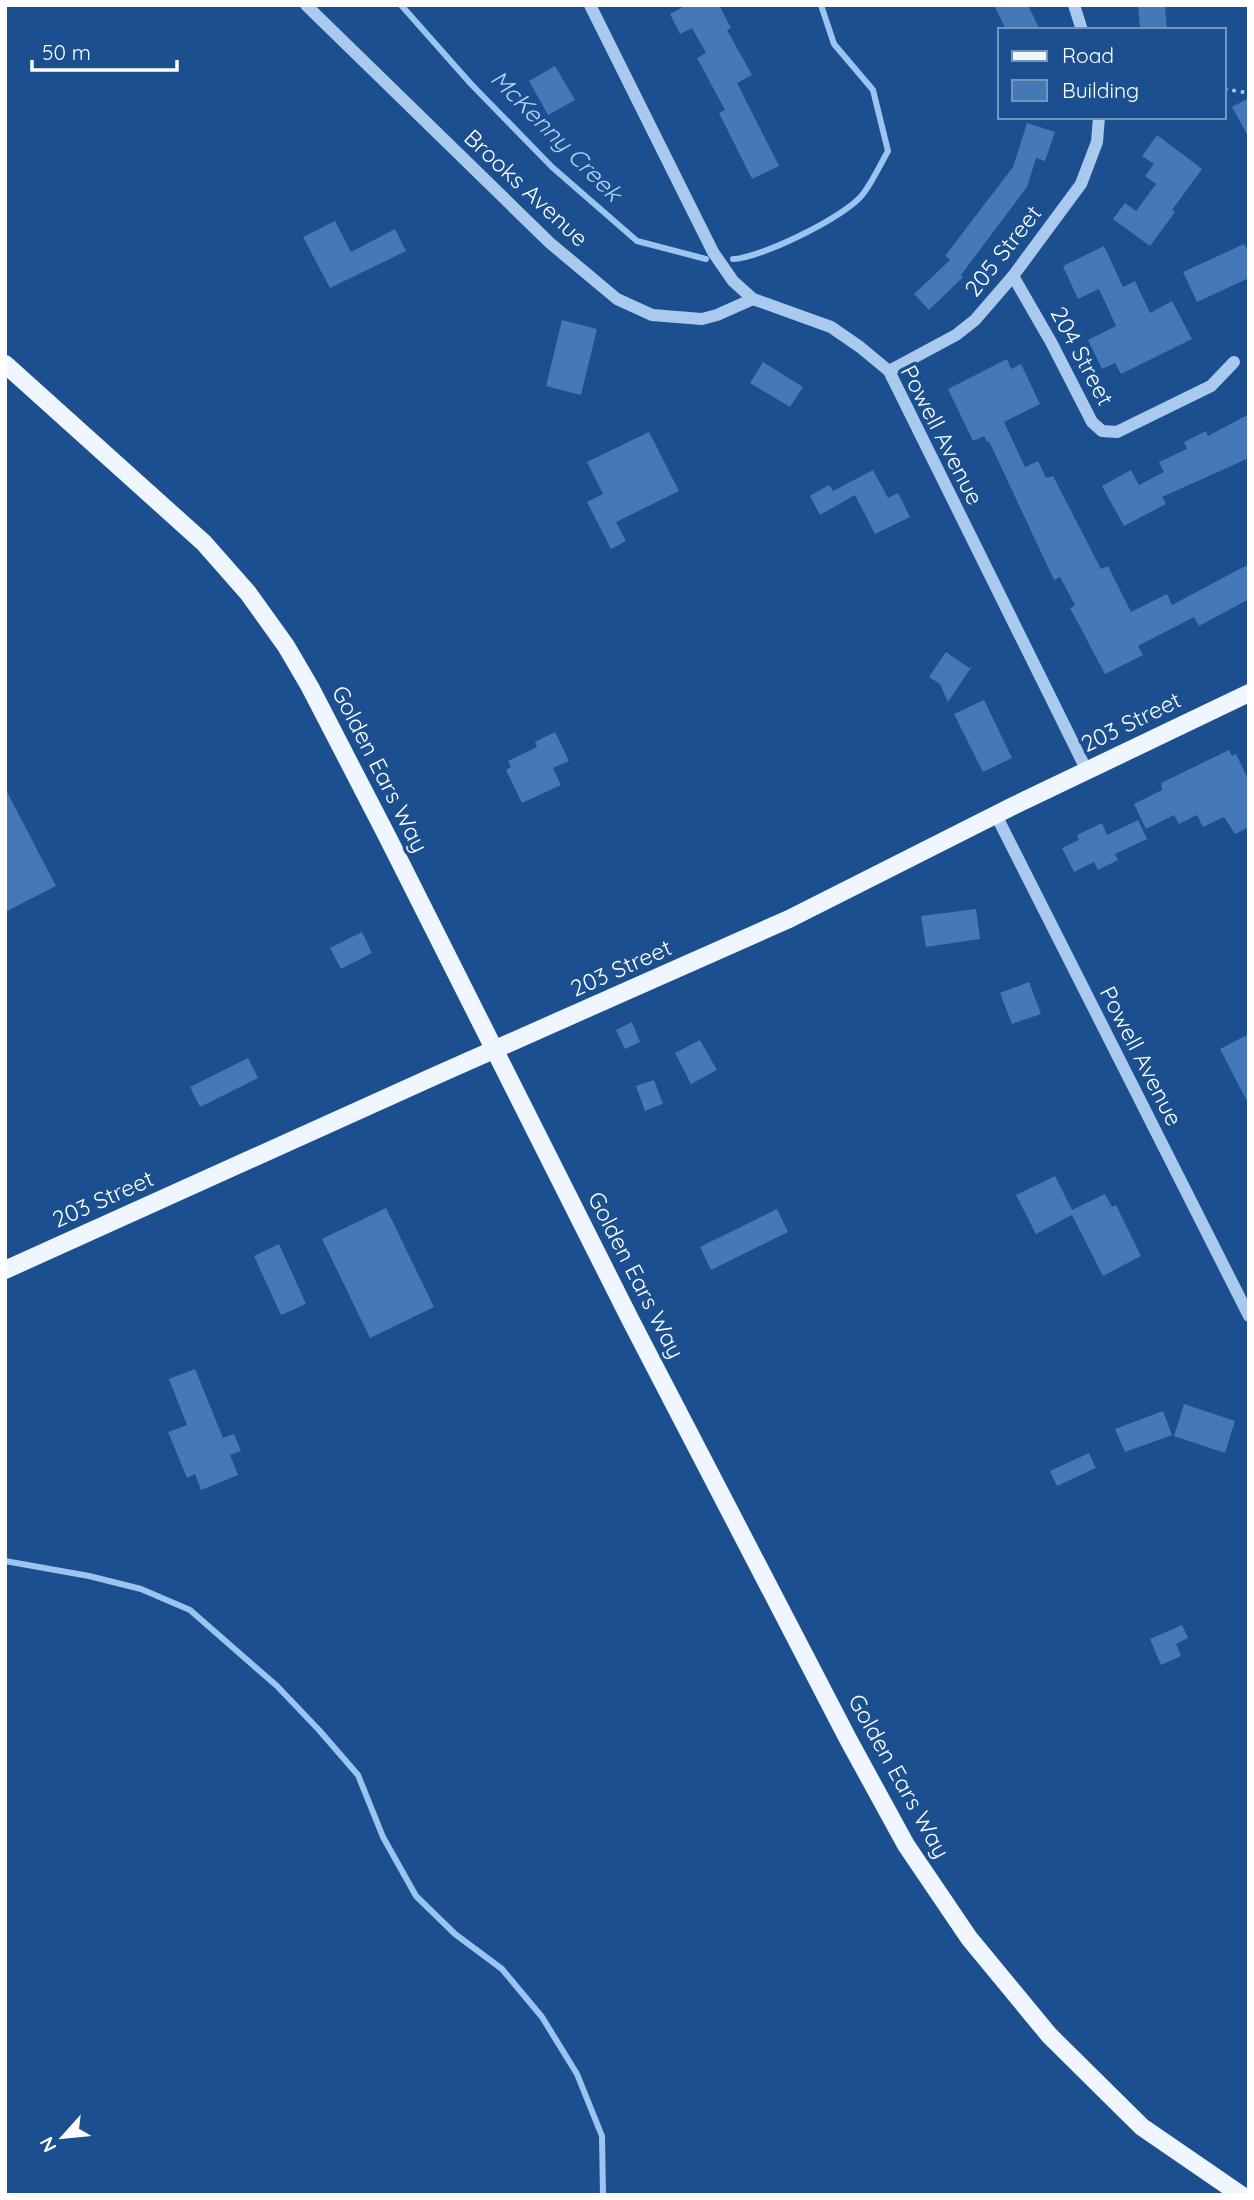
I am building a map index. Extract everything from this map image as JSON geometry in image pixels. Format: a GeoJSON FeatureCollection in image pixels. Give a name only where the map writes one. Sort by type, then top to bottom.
{"type":"FeatureCollection","features":[{"type":"Feature","properties":{"kind":"main road","name":"Golden Ears Way"},"geometry":{"type":"LineString","coordinates":[[5,363],[204,543],[248,593],[286,646],[330,724],[631,1321],[906,1846],[969,1938],[1049,2035],[1142,2127],[1241,2195]]}},
{"type":"Feature","properties":{"kind":"main road","name":"203 Street"},"geometry":{"type":"LineString","coordinates":[[5,1270],[789,919],[1249,693]]}},
{"type":"Feature","properties":{"kind":"street","name":"Brooks Avenue"},"geometry":{"type":"LineString","coordinates":[[306,5],[550,243],[617,299],[652,315],[702,319],[752,299]]}},
{"type":"Feature","properties":{"kind":"street","name":"Powell Avenue"},"geometry":{"type":"LineString","coordinates":[[590,5],[713,252],[733,281],[752,299],[831,327],[889,371],[1087,771]]}},
{"type":"Feature","properties":{"kind":"street"},"geometry":{"type":"LineString","coordinates":[[1074,5],[1081,28]]}},
{"type":"Feature","properties":{"kind":"street","name":"205 Street"},"geometry":{"type":"LineString","coordinates":[[889,371],[956,335],[975,320],[1013,276],[1081,184],[1097,142],[1099,119]]}},
{"type":"Feature","properties":{"kind":"street","name":"204 Street"},"geometry":{"type":"LineString","coordinates":[[1013,276],[1092,422],[1102,431],[1117,432],[1211,386],[1234,362]]}},
{"type":"Feature","properties":{"kind":"street","name":"Powell Avenue"},"geometry":{"type":"LineString","coordinates":[[996,815],[1249,1316]]}},
{"type":"Feature","properties":{"kind":"path"},"geometry":{"type":"LineString","coordinates":[[1226,89],[1249,93]]}},
{"type":"Feature","properties":{"kind":"building"},"geometry":{"type":"Polygon","coordinates":[[[687,5],[719,5],[731,28],[727,30],[752,75],[737,83],[779,166],[752,179],[719,113],[725,110],[697,58],[706,53],[692,28],[680,34],[670,14],[687,5]]]}},
{"type":"Feature","properties":{"kind":"building"},"geometry":{"type":"Polygon","coordinates":[[[994,5],[1028,5],[1039,28],[1005,28],[994,5]]]}},
{"type":"Feature","properties":{"kind":"building"},"geometry":{"type":"Polygon","coordinates":[[[1138,5],[1165,5],[1167,28],[1140,28],[1138,5]]]}},
{"type":"Feature","properties":{"kind":"building"},"geometry":{"type":"Polygon","coordinates":[[[555,66],[575,100],[548,115],[529,81],[555,66]]]}},
{"type":"Feature","properties":{"kind":"building"},"geometry":{"type":"Polygon","coordinates":[[[1249,98],[1249,138],[1232,107],[1249,98]]]}},
{"type":"Feature","properties":{"kind":"building"},"geometry":{"type":"Polygon","coordinates":[[[1027,123],[1055,132],[1045,161],[1036,158],[1027,187],[961,275],[963,277],[929,310],[914,294],[950,260],[945,256],[1013,167],[1027,123]]]}},
{"type":"Feature","properties":{"kind":"building"},"geometry":{"type":"Polygon","coordinates":[[[1157,135],[1202,169],[1150,246],[1113,219],[1125,203],[1136,211],[1156,184],[1145,176],[1154,164],[1142,156],[1157,135]]]}},
{"type":"Feature","properties":{"kind":"building"},"geometry":{"type":"Polygon","coordinates":[[[335,221],[351,252],[395,229],[406,251],[330,288],[303,237],[335,221]]]}},
{"type":"Feature","properties":{"kind":"building"},"geometry":{"type":"Polygon","coordinates":[[[1244,244],[1249,253],[1249,278],[1197,302],[1183,272],[1244,244]]]}},
{"type":"Feature","properties":{"kind":"building"},"geometry":{"type":"Polygon","coordinates":[[[1104,246],[1123,287],[1135,281],[1150,313],[1172,301],[1192,339],[1121,374],[1115,363],[1102,369],[1088,340],[1116,326],[1099,289],[1078,299],[1063,266],[1104,246]]]}},
{"type":"Feature","properties":{"kind":"building"},"geometry":{"type":"Polygon","coordinates":[[[562,320],[597,329],[581,395],[546,386],[562,320]]]}},
{"type":"Feature","properties":{"kind":"building"},"geometry":{"type":"Polygon","coordinates":[[[1007,359],[1011,369],[1021,364],[1040,404],[1004,422],[1025,467],[1038,461],[1046,478],[1053,476],[1101,569],[1108,566],[1131,612],[1167,594],[1172,605],[1249,564],[1249,599],[1199,626],[1194,617],[1138,646],[1143,655],[1105,674],[1070,608],[1075,605],[1060,577],[1054,580],[989,441],[987,442],[984,436],[973,441],[948,389],[1007,359]]]}},
{"type":"Feature","properties":{"kind":"building"},"geometry":{"type":"Polygon","coordinates":[[[763,362],[803,387],[790,407],[750,383],[763,362]]]}},
{"type":"Feature","properties":{"kind":"building"},"geometry":{"type":"Polygon","coordinates":[[[1249,414],[1249,458],[1162,497],[1166,504],[1124,526],[1102,486],[1131,470],[1139,485],[1164,472],[1159,462],[1187,449],[1184,442],[1206,431],[1208,436],[1249,414]]]}},
{"type":"Feature","properties":{"kind":"building"},"geometry":{"type":"Polygon","coordinates":[[[649,432],[679,491],[616,522],[626,541],[611,549],[587,502],[603,494],[587,462],[649,432]]]}},
{"type":"Feature","properties":{"kind":"building"},"geometry":{"type":"Polygon","coordinates":[[[873,470],[888,498],[898,493],[910,517],[875,534],[855,495],[820,515],[810,496],[829,485],[833,491],[873,470]]]}},
{"type":"Feature","properties":{"kind":"building"},"geometry":{"type":"Polygon","coordinates":[[[946,652],[969,668],[972,666],[948,702],[940,684],[929,677],[946,652]]]}},
{"type":"Feature","properties":{"kind":"building"},"geometry":{"type":"Polygon","coordinates":[[[984,700],[1012,758],[983,772],[954,714],[984,700]]]}},
{"type":"Feature","properties":{"kind":"building"},"geometry":{"type":"Polygon","coordinates":[[[555,732],[569,761],[553,768],[561,785],[522,803],[506,770],[511,767],[508,761],[537,747],[535,742],[555,732]]]}},
{"type":"Feature","properties":{"kind":"building"},"geometry":{"type":"Polygon","coordinates":[[[1229,750],[1232,756],[1236,754],[1249,781],[1249,827],[1235,834],[1224,817],[1203,827],[1197,815],[1179,824],[1174,815],[1146,829],[1134,804],[1162,790],[1161,783],[1229,750]]]}},
{"type":"Feature","properties":{"kind":"building"},"geometry":{"type":"Polygon","coordinates":[[[5,788],[56,886],[5,912],[5,788]]]}},
{"type":"Feature","properties":{"kind":"building"},"geometry":{"type":"Polygon","coordinates":[[[1138,820],[1147,839],[1115,854],[1118,860],[1098,870],[1094,862],[1074,872],[1062,848],[1079,840],[1077,835],[1102,823],[1107,835],[1138,820]]]}},
{"type":"Feature","properties":{"kind":"building"},"geometry":{"type":"Polygon","coordinates":[[[976,909],[980,939],[926,947],[921,916],[976,909]]]}},
{"type":"Feature","properties":{"kind":"building"},"geometry":{"type":"Polygon","coordinates":[[[362,932],[372,953],[341,969],[330,948],[362,932]]]}},
{"type":"Feature","properties":{"kind":"building"},"geometry":{"type":"Polygon","coordinates":[[[1029,982],[1041,1014],[1012,1024],[1000,993],[1029,982]]]}},
{"type":"Feature","properties":{"kind":"building"},"geometry":{"type":"Polygon","coordinates":[[[632,1022],[640,1042],[625,1049],[616,1030],[632,1022]]]}},
{"type":"Feature","properties":{"kind":"building"},"geometry":{"type":"Polygon","coordinates":[[[1249,1034],[1249,1105],[1220,1049],[1249,1034]]]}},
{"type":"Feature","properties":{"kind":"building"},"geometry":{"type":"Polygon","coordinates":[[[700,1040],[717,1070],[691,1084],[675,1053],[700,1040]]]}},
{"type":"Feature","properties":{"kind":"building"},"geometry":{"type":"Polygon","coordinates":[[[248,1058],[258,1078],[200,1107],[190,1087],[248,1058]]]}},
{"type":"Feature","properties":{"kind":"building"},"geometry":{"type":"Polygon","coordinates":[[[654,1080],[663,1104],[645,1111],[636,1086],[654,1080]]]}},
{"type":"Feature","properties":{"kind":"building"},"geometry":{"type":"Polygon","coordinates":[[[1055,1176],[1072,1210],[1105,1194],[1112,1207],[1116,1205],[1141,1256],[1103,1276],[1072,1215],[1036,1234],[1016,1195],[1055,1176]]]}},
{"type":"Feature","properties":{"kind":"building"},"geometry":{"type":"Polygon","coordinates":[[[386,1208],[434,1307],[370,1338],[322,1239],[386,1208]]]}},
{"type":"Feature","properties":{"kind":"building"},"geometry":{"type":"Polygon","coordinates":[[[777,1209],[788,1232],[711,1270],[700,1247],[777,1209]]]}},
{"type":"Feature","properties":{"kind":"building"},"geometry":{"type":"Polygon","coordinates":[[[279,1244],[306,1304],[281,1315],[254,1256],[279,1244]]]}},
{"type":"Feature","properties":{"kind":"building"},"geometry":{"type":"Polygon","coordinates":[[[195,1369],[223,1438],[234,1434],[241,1451],[230,1455],[238,1475],[201,1490],[195,1474],[187,1478],[168,1432],[187,1425],[169,1379],[195,1369]]]}},
{"type":"Feature","properties":{"kind":"building"},"geometry":{"type":"Polygon","coordinates":[[[1184,1404],[1235,1421],[1225,1453],[1174,1436],[1184,1404]]]}},
{"type":"Feature","properties":{"kind":"building"},"geometry":{"type":"Polygon","coordinates":[[[1163,1411],[1172,1435],[1125,1452],[1115,1429],[1163,1411]]]}},
{"type":"Feature","properties":{"kind":"building"},"geometry":{"type":"Polygon","coordinates":[[[1089,1453],[1096,1468],[1057,1486],[1050,1471],[1089,1453]]]}},
{"type":"Feature","properties":{"kind":"building"},"geometry":{"type":"Polygon","coordinates":[[[1182,1625],[1188,1638],[1176,1644],[1181,1656],[1161,1665],[1150,1639],[1182,1625]]]}},
{"type":"Feature","properties":{"kind":"waterway","name":"McKenny Creek"},"geometry":{"type":"LineString","coordinates":[[401,5],[471,84],[552,167],[637,241],[706,259]]}},
{"type":"Feature","properties":{"kind":"waterway","name":"McKenny Creek"},"geometry":{"type":"LineString","coordinates":[[733,259],[762,252],[802,235],[840,213],[863,194],[888,151],[873,90],[834,44],[821,5]]}},
{"type":"Feature","properties":{"kind":"waterway"},"geometry":{"type":"LineString","coordinates":[[5,1561],[89,1576],[141,1589],[190,1610],[277,1686],[319,1730],[358,1775],[383,1837],[416,1896],[455,1934],[502,1969],[542,2017],[577,2074],[602,2136],[603,2195]]}}]}
